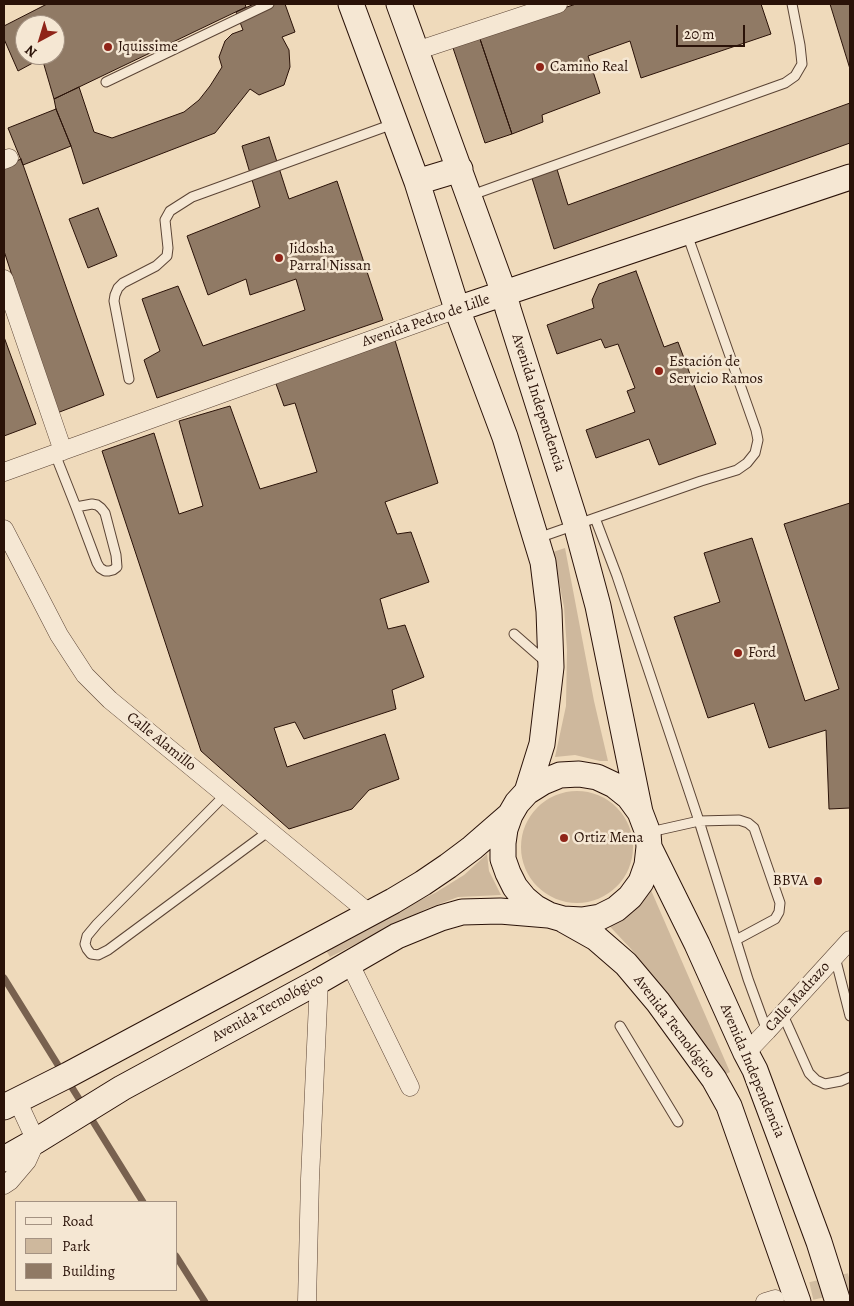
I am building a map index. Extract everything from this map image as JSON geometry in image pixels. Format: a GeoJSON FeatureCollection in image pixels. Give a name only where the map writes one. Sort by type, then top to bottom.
{"type":"FeatureCollection","features":[{"type":"Feature","properties":{"kind":"main road"},"geometry":{"type":"LineString","coordinates":[[351,4],[417,182],[457,309],[505,437],[543,562],[549,611],[551,667],[542,744],[527,792]]}},
{"type":"Feature","properties":{"kind":"main road","name":"Avenida Independencia"},"geometry":{"type":"LineString","coordinates":[[399,4],[586,521],[598,606],[646,830],[758,1079],[819,1242],[838,1302]]}},
{"type":"Feature","properties":{"kind":"main road"},"geometry":{"type":"LineString","coordinates":[[417,182],[460,169]]}},
{"type":"Feature","properties":{"kind":"main road","name":"Avenida Pedro de Lille"},"geometry":{"type":"LineString","coordinates":[[457,309],[850,177]]}},
{"type":"Feature","properties":{"kind":"main road"},"geometry":{"type":"LineString","coordinates":[[579,774],[597,777],[614,785],[629,797],[646,830],[647,865],[641,882],[630,897],[616,909],[600,917],[582,920],[556,917],[536,908],[514,886],[504,859],[503,843],[505,829],[517,803],[527,792],[543,782],[560,776],[579,774]]}},
{"type":"Feature","properties":{"kind":"main road"},"geometry":{"type":"LineString","coordinates":[[10,1104],[393,901],[423,883],[472,848],[510,815]]}},
{"type":"Feature","properties":{"kind":"main road","name":"Avenida Tecnológico"},"geometry":{"type":"LineString","coordinates":[[4,1159],[122,1088],[350,964],[397,936],[441,918],[462,912],[500,912],[556,917],[596,938],[626,964],[658,1002],[714,1078],[729,1106],[779,1301]]}},
{"type":"Feature","properties":{"kind":"street"},"geometry":{"type":"LineString","coordinates":[[416,51],[558,4]]}},
{"type":"Feature","properties":{"kind":"street"},"geometry":{"type":"LineString","coordinates":[[4,279],[59,452]]}},
{"type":"Feature","properties":{"kind":"street","name":"Avenida Pedro de Lille"},"geometry":{"type":"LineString","coordinates":[[4,472],[457,309]]}},
{"type":"Feature","properties":{"kind":"street","name":"Calle Alamillo"},"geometry":{"type":"LineString","coordinates":[[4,529],[59,635],[85,675],[110,700],[369,913]]}},
{"type":"Feature","properties":{"kind":"street","name":"Calle Madrazo"},"geometry":{"type":"LineString","coordinates":[[746,1053],[850,940]]}},
{"type":"Feature","properties":{"kind":"street"},"geometry":{"type":"LineString","coordinates":[[350,964],[410,1088]]}},
{"type":"Feature","properties":{"kind":"street"},"geometry":{"type":"LineString","coordinates":[[307,1302],[318,981]]}},
{"type":"Feature","properties":{"kind":"street"},"geometry":{"type":"LineString","coordinates":[[4,1185],[10,1181],[27,1161],[36,1141],[10,1104]]}},
{"type":"Feature","properties":{"kind":"lane"},"geometry":{"type":"LineString","coordinates":[[106,82],[269,4]]}},
{"type":"Feature","properties":{"kind":"lane"},"geometry":{"type":"LineString","coordinates":[[469,196],[784,83],[795,76],[802,64],[792,4]]}},
{"type":"Feature","properties":{"kind":"lane"},"geometry":{"type":"LineString","coordinates":[[129,378],[114,301],[118,288],[123,283],[156,266],[168,256],[165,220],[170,211],[192,197],[396,124]]}},
{"type":"Feature","properties":{"kind":"lane"},"geometry":{"type":"LineString","coordinates":[[535,539],[737,470],[747,463],[755,453],[758,440],[756,430],[686,232]]}},
{"type":"Feature","properties":{"kind":"lane"},"geometry":{"type":"LineString","coordinates":[[59,452],[76,507],[100,568],[109,572],[113,570],[116,567],[116,556],[105,513],[97,505],[76,507]]}},
{"type":"Feature","properties":{"kind":"lane","name":"Avenida Independencia"},"geometry":{"type":"LineString","coordinates":[[586,521],[617,576],[748,979],[767,1031]]}},
{"type":"Feature","properties":{"kind":"lane"},"geometry":{"type":"LineString","coordinates":[[514,634],[551,667]]}},
{"type":"Feature","properties":{"kind":"lane"},"geometry":{"type":"LineString","coordinates":[[225,795],[97,924],[88,936],[85,944],[91,954],[98,955],[108,950],[269,831]]}},
{"type":"Feature","properties":{"kind":"lane"},"geometry":{"type":"LineString","coordinates":[[646,830],[698,821],[740,820],[754,828],[780,903],[779,912],[775,919],[736,940]]}},
{"type":"Feature","properties":{"kind":"lane"},"geometry":{"type":"LineString","coordinates":[[835,957],[850,1016]]}},
{"type":"Feature","properties":{"kind":"lane"},"geometry":{"type":"LineString","coordinates":[[783,1014],[809,1073],[816,1080],[825,1084],[850,1077]]}},
{"type":"Feature","properties":{"kind":"lane"},"geometry":{"type":"LineString","coordinates":[[620,1026],[678,1122]]}},
{"type":"Feature","properties":{"kind":"green space"},"geometry":{"type":"Polygon","coordinates":[[[565,548],[594,701],[608,761],[575,755],[555,757],[566,706],[567,650],[564,607],[553,552],[565,548]]]}},
{"type":"Feature","properties":{"kind":"green space"},"geometry":{"type":"Polygon","coordinates":[[[577,791],[599,795],[617,807],[629,825],[633,847],[629,869],[617,887],[599,899],[577,903],[555,899],[537,887],[525,869],[521,847],[525,825],[537,807],[555,795],[577,791]]]}},
{"type":"Feature","properties":{"kind":"green space"},"geometry":{"type":"Polygon","coordinates":[[[487,854],[489,871],[501,895],[458,897],[426,909],[330,957],[324,947],[435,893],[464,875],[487,854]]]}},
{"type":"Feature","properties":{"kind":"green space"},"geometry":{"type":"Polygon","coordinates":[[[647,881],[730,1072],[724,1075],[679,1008],[632,950],[600,916],[647,881]]]}},
{"type":"Feature","properties":{"kind":"building","name":"Jquissime"},"geometry":{"type":"Polygon","coordinates":[[[47,4],[245,4],[246,7],[54,99],[44,65],[65,65],[65,15],[26,15],[47,4]]]}},
{"type":"Feature","properties":{"kind":"building"},"geometry":{"type":"Polygon","coordinates":[[[254,4],[285,4],[295,32],[282,37],[289,50],[290,67],[284,85],[259,95],[250,89],[215,133],[83,184],[54,99],[79,87],[94,132],[112,138],[184,112],[199,100],[222,67],[219,57],[225,41],[232,34],[243,30],[236,12],[254,4]]]}},
{"type":"Feature","properties":{"kind":"building","name":"Camino Real"},"geometry":{"type":"Polygon","coordinates":[[[576,4],[761,4],[771,34],[641,78],[630,41],[588,56],[600,93],[542,115],[543,122],[512,134],[479,36],[576,4]]]}},
{"type":"Feature","properties":{"kind":"building"},"geometry":{"type":"Polygon","coordinates":[[[830,4],[850,4],[850,69],[830,4]]]}},
{"type":"Feature","properties":{"kind":"building","name":"Jquissime"},"geometry":{"type":"Polygon","coordinates":[[[15,20],[15,64],[4,39],[4,26],[15,20]]]}},
{"type":"Feature","properties":{"kind":"building"},"geometry":{"type":"Polygon","coordinates":[[[479,36],[512,134],[485,143],[452,45],[479,36]]]}},
{"type":"Feature","properties":{"kind":"building","name":"Jquissime"},"geometry":{"type":"Polygon","coordinates":[[[15,65],[29,65],[18,71],[15,65]]]}},
{"type":"Feature","properties":{"kind":"building"},"geometry":{"type":"Polygon","coordinates":[[[850,103],[850,143],[554,249],[531,175],[556,166],[568,205],[850,103]]]}},
{"type":"Feature","properties":{"kind":"building"},"geometry":{"type":"Polygon","coordinates":[[[56,109],[71,146],[23,165],[8,128],[56,109]]]}},
{"type":"Feature","properties":{"kind":"building","name":"Jidosha Parral Nissan"},"geometry":{"type":"Polygon","coordinates":[[[269,137],[289,199],[337,181],[383,320],[157,398],[144,360],[160,351],[142,299],[178,286],[203,346],[305,310],[296,279],[250,295],[246,279],[208,295],[187,236],[260,207],[242,146],[269,137]]]}},
{"type":"Feature","properties":{"kind":"building"},"geometry":{"type":"Polygon","coordinates":[[[21,159],[104,395],[57,413],[4,251],[4,167],[21,159]]]}},
{"type":"Feature","properties":{"kind":"building"},"geometry":{"type":"Polygon","coordinates":[[[98,208],[117,256],[88,268],[69,219],[98,208]]]}},
{"type":"Feature","properties":{"kind":"building","name":"Estación de Servicio Ramos"},"geometry":{"type":"Polygon","coordinates":[[[636,271],[664,347],[678,342],[716,444],[659,465],[649,439],[596,458],[586,430],[635,412],[627,391],[635,388],[618,344],[605,348],[601,339],[557,354],[547,325],[594,308],[592,300],[599,284],[636,271]]]}},
{"type":"Feature","properties":{"kind":"building"},"geometry":{"type":"Polygon","coordinates":[[[4,337],[36,424],[4,436],[4,337]]]}},
{"type":"Feature","properties":{"kind":"building"},"geometry":{"type":"Polygon","coordinates":[[[394,337],[438,483],[385,502],[397,534],[411,532],[429,582],[380,599],[388,629],[405,625],[424,677],[392,690],[396,709],[304,739],[295,722],[274,728],[287,767],[385,734],[399,779],[369,790],[352,809],[289,829],[201,751],[102,451],[154,433],[179,514],[203,506],[179,421],[230,406],[260,489],[317,472],[295,403],[284,406],[275,381],[394,337]]]}},
{"type":"Feature","properties":{"kind":"building","name":"Ford"},"geometry":{"type":"Polygon","coordinates":[[[850,503],[850,808],[829,809],[826,730],[769,748],[754,703],[708,718],[674,617],[720,602],[704,553],[752,538],[805,701],[839,689],[784,524],[850,503]]]}},
{"type":"Feature","properties":{"kind":"waterway"},"geometry":{"type":"LineString","coordinates":[[4,978],[142,1201]]}},
{"type":"Feature","properties":{"kind":"waterway"},"geometry":{"type":"LineString","coordinates":[[178,1259],[205,1302]]}},
{"type":"Feature","properties":{"kind":"tunnel"},"geometry":{"type":"LineString","coordinates":[[785,1297],[850,1282]]}},
{"type":"Feature","properties":{"kind":"place","name":"Jquissime"},"geometry":{"type":"Point","coordinates":[108,47]}},
{"type":"Feature","properties":{"kind":"place","name":"Camino Real"},"geometry":{"type":"Point","coordinates":[540,67]}},
{"type":"Feature","properties":{"kind":"place","name":"Jidosha Parral Nissan"},"geometry":{"type":"Point","coordinates":[279,258]}},
{"type":"Feature","properties":{"kind":"place","name":"Estación de Servicio Ramos"},"geometry":{"type":"Point","coordinates":[659,371]}},
{"type":"Feature","properties":{"kind":"place","name":"Ford"},"geometry":{"type":"Point","coordinates":[738,653]}},
{"type":"Feature","properties":{"kind":"place","name":"Ortiz Mena"},"geometry":{"type":"Point","coordinates":[564,838]}},
{"type":"Feature","properties":{"kind":"place","name":"BBVA"},"geometry":{"type":"Point","coordinates":[818,881]}}]}
